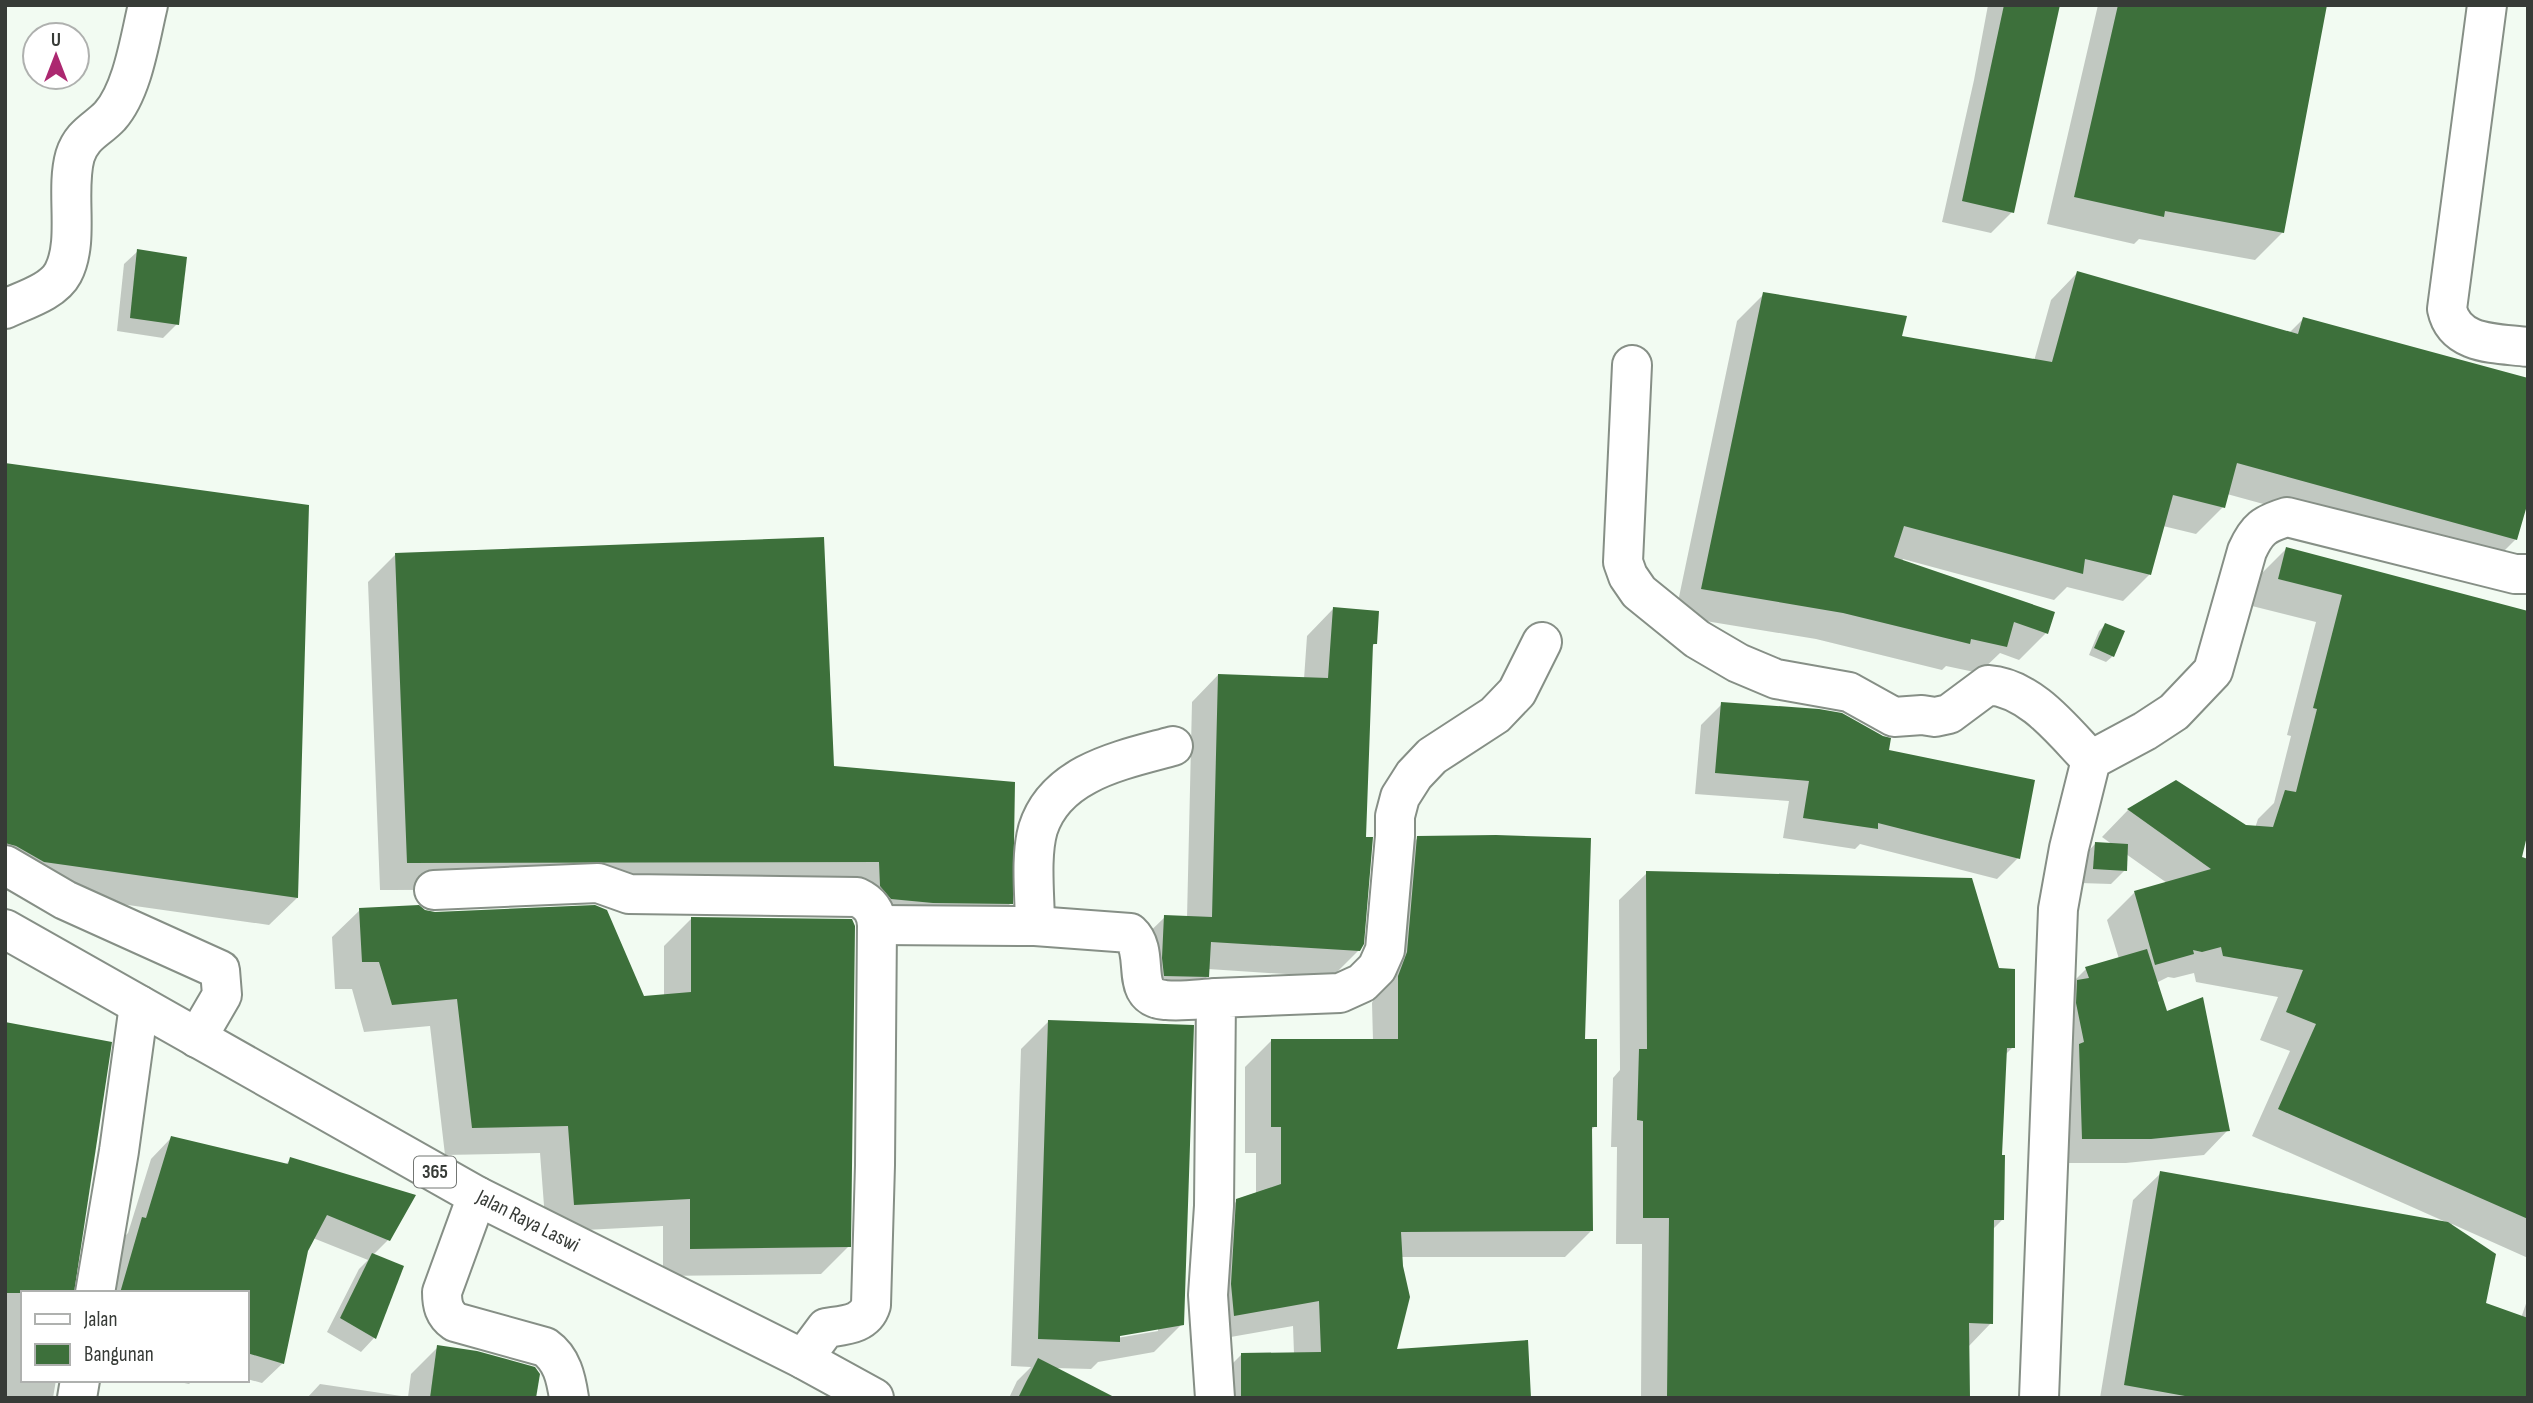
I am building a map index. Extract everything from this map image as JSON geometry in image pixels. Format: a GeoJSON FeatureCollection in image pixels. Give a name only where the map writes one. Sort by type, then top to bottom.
{"type":"FeatureCollection","features":[{"type":"Feature","properties":{"kind":"street"},"geometry":{"type":"LineString","coordinates":[[5,309],[49,288],[63,273],[71,240],[71,175],[76,153],[91,130],[109,116],[121,98],[133,66],[148,5]]}},
{"type":"Feature","properties":{"kind":"street"},"geometry":{"type":"LineString","coordinates":[[2487,5],[2447,309],[2455,328],[2468,338],[2528,347]]}},
{"type":"Feature","properties":{"kind":"street"},"geometry":{"type":"LineString","coordinates":[[1632,365],[1623,552],[1628,576],[1639,592],[1698,639],[1738,663],[1776,679],[1849,692],[1894,717],[1935,717],[1949,714],[1988,685],[2001,686],[2038,708],[2091,760]]}},
{"type":"Feature","properties":{"kind":"street"},"geometry":{"type":"LineString","coordinates":[[2039,1398],[2058,909],[2069,848],[2091,760],[2174,712],[2213,671],[2247,551],[2256,533],[2270,522],[2287,517],[2515,574],[2528,574]]}},
{"type":"Feature","properties":{"kind":"street"},"geometry":{"type":"LineString","coordinates":[[877,925],[1035,926],[1130,933],[1140,946],[1143,984],[1147,993],[1164,1000],[1340,993],[1362,983],[1377,968],[1385,950],[1395,816],[1400,797],[1414,775],[1432,756],[1495,715],[1517,692],[1542,642]]}},
{"type":"Feature","properties":{"kind":"street"},"geometry":{"type":"LineString","coordinates":[[1035,926],[1035,851],[1038,830],[1058,793],[1089,773],[1128,758],[1173,746]]}},
{"type":"Feature","properties":{"kind":"street"},"geometry":{"type":"LineString","coordinates":[[5,865],[65,900],[220,970],[222,995],[197,1038]]}},
{"type":"Feature","properties":{"kind":"street"},"geometry":{"type":"LineString","coordinates":[[434,890],[598,883],[629,894],[858,897],[872,907],[877,925],[871,1305],[865,1317],[859,1321],[826,1328],[803,1359]]}},
{"type":"Feature","properties":{"kind":"street","name":"Jalan Raya Laswi"},"geometry":{"type":"LineString","coordinates":[[5,929],[477,1196],[803,1359],[874,1398]]}},
{"type":"Feature","properties":{"kind":"street"},"geometry":{"type":"LineString","coordinates":[[1214,1398],[1208,1295],[1214,1206],[1216,998]]}},
{"type":"Feature","properties":{"kind":"street"},"geometry":{"type":"LineString","coordinates":[[95,1291],[119,1152],[139,1005]]}},
{"type":"Feature","properties":{"kind":"street"},"geometry":{"type":"LineString","coordinates":[[477,1196],[442,1292],[446,1313],[456,1322],[545,1347],[553,1352],[565,1374],[569,1398]]}},
{"type":"Feature","properties":{"kind":"building"},"geometry":{"type":"Polygon","coordinates":[[[2004,5],[2060,5],[2014,213],[1962,201],[2004,5]]]}},
{"type":"Feature","properties":{"kind":"building"},"geometry":{"type":"Polygon","coordinates":[[[2118,5],[2327,5],[2284,233],[2165,211],[2164,217],[2074,197],[2118,5]]]}},
{"type":"Feature","properties":{"kind":"building"},"geometry":{"type":"Polygon","coordinates":[[[137,249],[187,257],[179,325],[130,318],[137,249]]]}},
{"type":"Feature","properties":{"kind":"building"},"geometry":{"type":"Polygon","coordinates":[[[2077,271],[2298,334],[2303,317],[2528,378],[2528,502],[2517,540],[2237,463],[2225,508],[2173,495],[2151,575],[2085,559],[2083,574],[1904,526],[1894,557],[2055,612],[2048,634],[2014,622],[2007,647],[1971,639],[1970,644],[1843,613],[1701,589],[1763,292],[1907,316],[1902,336],[2052,362],[2077,271]]]}},
{"type":"Feature","properties":{"kind":"building"},"geometry":{"type":"Polygon","coordinates":[[[5,463],[309,505],[298,898],[44,862],[16,846],[5,843],[5,463]]]}},
{"type":"Feature","properties":{"kind":"building"},"geometry":{"type":"Polygon","coordinates":[[[824,537],[834,766],[1015,782],[1013,904],[933,903],[891,899],[880,886],[879,862],[407,863],[395,553],[824,537]]]}},
{"type":"Feature","properties":{"kind":"building"},"geometry":{"type":"Polygon","coordinates":[[[2286,547],[2528,611],[2528,832],[2522,857],[2528,859],[2528,1219],[2278,1109],[2316,1024],[2286,1012],[2303,970],[2223,956],[2221,947],[2202,952],[2193,950],[2194,954],[2155,965],[2134,891],[2211,869],[2127,809],[2176,780],[2246,825],[2273,827],[2285,790],[2296,792],[2317,709],[2313,708],[2342,595],[2278,579],[2286,547]]]}},
{"type":"Feature","properties":{"kind":"building"},"geometry":{"type":"Polygon","coordinates":[[[1333,607],[1379,611],[1377,644],[1373,644],[1366,837],[1373,837],[1364,944],[1360,951],[1211,942],[1209,977],[1164,976],[1164,915],[1212,917],[1218,674],[1328,678],[1333,607]]]}},
{"type":"Feature","properties":{"kind":"building"},"geometry":{"type":"Polygon","coordinates":[[[2105,623],[2125,631],[2114,657],[2094,648],[2105,623]]]}},
{"type":"Feature","properties":{"kind":"building"},"geometry":{"type":"Polygon","coordinates":[[[1721,702],[1842,713],[1891,738],[1889,750],[2035,780],[2020,859],[1878,823],[1878,829],[1803,818],[1809,781],[1715,773],[1721,702]]]}},
{"type":"Feature","properties":{"kind":"building"},"geometry":{"type":"Polygon","coordinates":[[[1417,836],[1591,838],[1585,1039],[1597,1039],[1597,1127],[1592,1127],[1593,1231],[1401,1232],[1403,1266],[1410,1297],[1397,1349],[1528,1340],[1531,1398],[1241,1398],[1241,1353],[1321,1352],[1319,1301],[1234,1316],[1231,1284],[1236,1199],[1281,1184],[1281,1127],[1271,1127],[1271,1039],[1398,1039],[1398,976],[1407,952],[1417,836]]]}},
{"type":"Feature","properties":{"kind":"building"},"geometry":{"type":"Polygon","coordinates":[[[2095,842],[2128,844],[2127,871],[2093,869],[2095,842]]]}},
{"type":"Feature","properties":{"kind":"building"},"geometry":{"type":"Polygon","coordinates":[[[1646,871],[1972,878],[1999,968],[2015,969],[2015,1048],[2007,1048],[2002,1155],[2005,1155],[2004,1220],[1994,1220],[1993,1324],[1969,1323],[1970,1398],[1667,1398],[1669,1218],[1643,1218],[1643,1121],[1637,1120],[1639,1049],[1647,1049],[1646,871]]]}},
{"type":"Feature","properties":{"kind":"building"},"geometry":{"type":"Polygon","coordinates":[[[419,905],[425,910],[435,912],[595,905],[607,910],[644,996],[691,992],[691,917],[852,919],[855,926],[851,1247],[690,1249],[690,1199],[574,1205],[568,1126],[472,1128],[457,999],[392,1005],[379,962],[362,962],[359,908],[419,905]]]}},
{"type":"Feature","properties":{"kind":"building"},"geometry":{"type":"Polygon","coordinates":[[[2147,949],[2167,1011],[2203,997],[2230,1131],[2151,1139],[2082,1139],[2079,1044],[2084,1042],[2076,1003],[2077,980],[2089,978],[2085,967],[2147,949]]]}},
{"type":"Feature","properties":{"kind":"building"},"geometry":{"type":"Polygon","coordinates":[[[1048,1020],[1194,1025],[1184,1325],[1120,1336],[1120,1342],[1038,1339],[1048,1020]]]}},
{"type":"Feature","properties":{"kind":"building"},"geometry":{"type":"Polygon","coordinates":[[[5,1022],[112,1042],[74,1291],[5,1293],[5,1022]]]}},
{"type":"Feature","properties":{"kind":"building"},"geometry":{"type":"Polygon","coordinates":[[[171,1136],[288,1164],[290,1157],[416,1195],[390,1241],[327,1215],[308,1251],[284,1364],[248,1353],[248,1291],[121,1291],[142,1217],[146,1218],[171,1136]]]}},
{"type":"Feature","properties":{"kind":"building"},"geometry":{"type":"Polygon","coordinates":[[[2160,1171],[2448,1222],[2496,1254],[2486,1303],[2528,1318],[2528,1398],[2196,1398],[2124,1385],[2160,1171]]]}},
{"type":"Feature","properties":{"kind":"building"},"geometry":{"type":"Polygon","coordinates":[[[372,1253],[404,1266],[376,1339],[340,1318],[372,1253]]]}},
{"type":"Feature","properties":{"kind":"building"},"geometry":{"type":"Polygon","coordinates":[[[437,1345],[477,1351],[535,1367],[540,1374],[536,1398],[430,1398],[437,1345]]]}},
{"type":"Feature","properties":{"kind":"building"},"geometry":{"type":"Polygon","coordinates":[[[1038,1358],[1116,1398],[1018,1398],[1038,1358]]]}}]}
